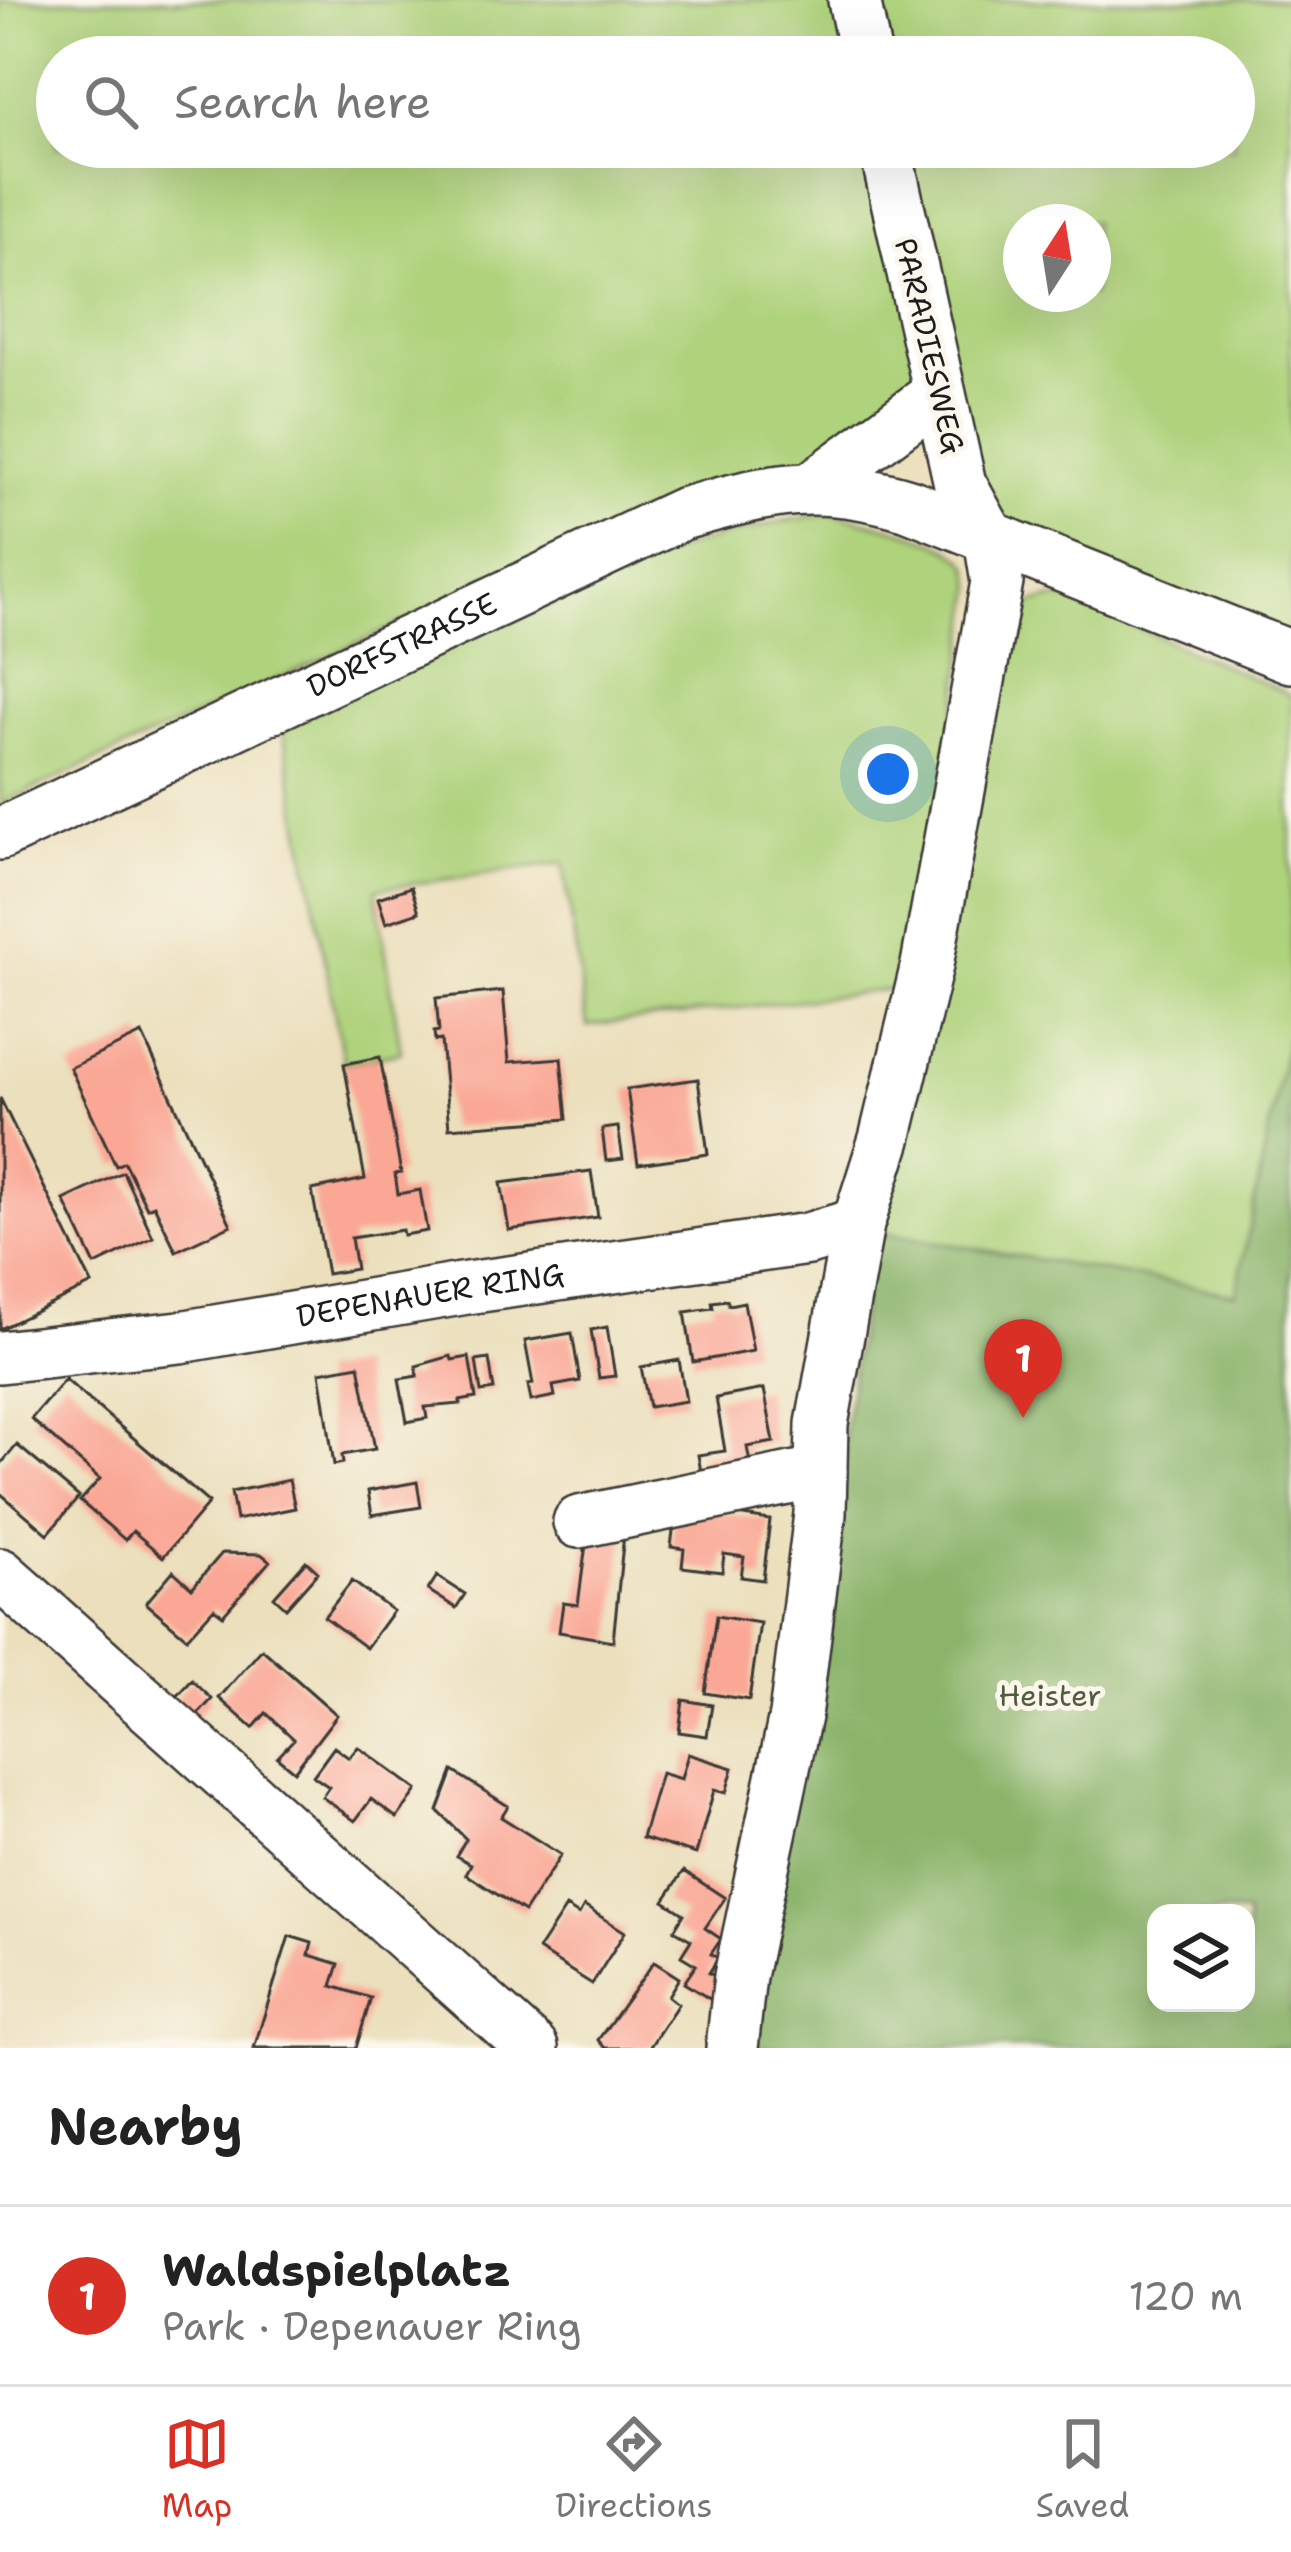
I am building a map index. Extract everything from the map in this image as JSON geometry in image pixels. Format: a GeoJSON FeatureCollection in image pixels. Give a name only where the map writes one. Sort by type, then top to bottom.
{"type":"FeatureCollection","features":[{"type":"Feature","properties":{"kind":"street"},"geometry":{"type":"LineString","coordinates":[[854,0],[862,36]]}},
{"type":"Feature","properties":{"kind":"street","name":"PARADIESWEG"},"geometry":{"type":"LineString","coordinates":[[890,168],[960,484],[990,539]]}},
{"type":"Feature","properties":{"kind":"street","name":"DORFSTRASSE"},"geometry":{"type":"LineString","coordinates":[[814,486],[938,394]]}},
{"type":"Feature","properties":{"kind":"street","name":"DORFSTRASSE"},"geometry":{"type":"LineString","coordinates":[[0,835],[682,514],[749,495],[814,486],[891,499],[1291,657]]}},
{"type":"Feature","properties":{"kind":"street"},"geometry":{"type":"LineString","coordinates":[[732,2048],[740,1976],[795,1716],[822,1424],[858,1224],[885,1138],[927,964],[997,582],[990,539]]}},
{"type":"Feature","properties":{"kind":"street","name":"DEPENAUER RING"},"geometry":{"type":"LineString","coordinates":[[0,1357],[180,1337],[467,1288],[808,1239],[858,1224]]}},
{"type":"Feature","properties":{"kind":"street"},"geometry":{"type":"LineString","coordinates":[[579,1522],[821,1472]]}},
{"type":"Feature","properties":{"kind":"street"},"geometry":{"type":"LineString","coordinates":[[0,1574],[532,2048]]}},
{"type":"Feature","properties":{"kind":"green space"},"geometry":{"type":"Polygon","coordinates":[[[0,0],[842,0],[850,36],[36,36],[36,168],[879,168],[926,388],[809,475],[573,546],[0,804],[0,0]]]}},
{"type":"Feature","properties":{"kind":"green space"},"geometry":{"type":"Polygon","coordinates":[[[866,0],[1291,0],[1291,645],[1001,530],[978,488],[902,168],[1255,168],[1255,36],[874,36],[866,0]]]}},
{"type":"Feature","properties":{"kind":"green space"},"geometry":{"type":"Polygon","coordinates":[[[831,513],[945,547],[969,566],[974,586],[944,790],[894,989],[587,1026],[563,863],[376,889],[401,1052],[344,1064],[281,720],[621,570],[761,526],[831,513]]]}},
{"type":"Feature","properties":{"kind":"green space"},"geometry":{"type":"Polygon","coordinates":[[[1071,598],[1291,695],[1291,1020],[1236,1294],[873,1231],[1001,634],[1030,605],[1071,598]]]}},
{"type":"Feature","properties":{"kind":"green space","name":"Heister"},"geometry":{"type":"Polygon","coordinates":[[[1291,1020],[1291,2048],[756,2048],[873,1231],[1236,1294],[1291,1020]]]}},
{"type":"Feature","properties":{"kind":"building"},"geometry":{"type":"Polygon","coordinates":[[[411,887],[419,912],[386,923],[378,898],[411,887]]]}},
{"type":"Feature","properties":{"kind":"building"},"geometry":{"type":"Polygon","coordinates":[[[503,991],[509,1062],[561,1058],[567,1119],[449,1128],[441,1040],[435,1041],[434,1032],[439,1031],[436,998],[503,991]]]}},
{"type":"Feature","properties":{"kind":"building"},"geometry":{"type":"Polygon","coordinates":[[[142,1034],[231,1225],[176,1251],[154,1205],[147,1208],[124,1162],[116,1166],[70,1068],[142,1034]]]}},
{"type":"Feature","properties":{"kind":"building"},"geometry":{"type":"Polygon","coordinates":[[[380,1057],[401,1173],[395,1174],[398,1194],[420,1190],[427,1231],[351,1238],[356,1269],[327,1274],[312,1190],[365,1179],[344,1064],[380,1057]]]}},
{"type":"Feature","properties":{"kind":"building"},"geometry":{"type":"Polygon","coordinates":[[[698,1079],[708,1154],[638,1164],[627,1089],[698,1079]]]}},
{"type":"Feature","properties":{"kind":"building"},"geometry":{"type":"Polygon","coordinates":[[[0,1098],[92,1284],[0,1329],[0,1098]]]}},
{"type":"Feature","properties":{"kind":"building"},"geometry":{"type":"Polygon","coordinates":[[[618,1127],[623,1159],[606,1161],[602,1129],[618,1127]]]}},
{"type":"Feature","properties":{"kind":"building"},"geometry":{"type":"Polygon","coordinates":[[[591,1171],[598,1217],[509,1230],[501,1183],[591,1171]]]}},
{"type":"Feature","properties":{"kind":"building"},"geometry":{"type":"Polygon","coordinates":[[[123,1172],[153,1237],[95,1265],[64,1200],[123,1172]]]}},
{"type":"Feature","properties":{"kind":"building"},"geometry":{"type":"Polygon","coordinates":[[[727,1300],[729,1305],[744,1302],[753,1351],[693,1362],[685,1312],[713,1308],[712,1302],[727,1300]]]}},
{"type":"Feature","properties":{"kind":"building"},"geometry":{"type":"Polygon","coordinates":[[[607,1327],[615,1376],[599,1378],[591,1330],[607,1327]]]}},
{"type":"Feature","properties":{"kind":"building"},"geometry":{"type":"Polygon","coordinates":[[[572,1333],[580,1381],[553,1386],[555,1396],[531,1401],[528,1385],[533,1384],[525,1341],[572,1333]]]}},
{"type":"Feature","properties":{"kind":"building"},"geometry":{"type":"Polygon","coordinates":[[[451,1356],[452,1360],[469,1357],[476,1398],[425,1407],[427,1418],[407,1422],[399,1379],[418,1376],[416,1366],[451,1356]]]}},
{"type":"Feature","properties":{"kind":"building"},"geometry":{"type":"Polygon","coordinates":[[[489,1359],[494,1390],[481,1392],[476,1361],[489,1359]]]}},
{"type":"Feature","properties":{"kind":"building"},"geometry":{"type":"Polygon","coordinates":[[[679,1360],[686,1401],[649,1407],[641,1367],[679,1360]]]}},
{"type":"Feature","properties":{"kind":"building"},"geometry":{"type":"Polygon","coordinates":[[[359,1365],[375,1449],[342,1455],[343,1463],[334,1465],[320,1372],[359,1365]]]}},
{"type":"Feature","properties":{"kind":"building"},"geometry":{"type":"Polygon","coordinates":[[[65,1379],[209,1503],[163,1557],[133,1531],[125,1540],[80,1501],[100,1479],[31,1419],[65,1379]]]}},
{"type":"Feature","properties":{"kind":"building"},"geometry":{"type":"Polygon","coordinates":[[[764,1389],[774,1442],[747,1447],[750,1463],[701,1472],[698,1455],[725,1451],[716,1398],[764,1389]]]}},
{"type":"Feature","properties":{"kind":"building"},"geometry":{"type":"Polygon","coordinates":[[[17,1445],[79,1497],[48,1534],[0,1493],[0,1465],[17,1445]]]}},
{"type":"Feature","properties":{"kind":"building"},"geometry":{"type":"Polygon","coordinates":[[[289,1480],[295,1508],[236,1520],[231,1492],[289,1480]]]}},
{"type":"Feature","properties":{"kind":"building"},"geometry":{"type":"Polygon","coordinates":[[[417,1482],[421,1507],[372,1515],[368,1491],[417,1482]]]}},
{"type":"Feature","properties":{"kind":"building"},"geometry":{"type":"Polygon","coordinates":[[[676,1506],[770,1520],[763,1580],[741,1577],[744,1557],[724,1554],[722,1572],[682,1567],[684,1549],[671,1547],[676,1506]]]}},
{"type":"Feature","properties":{"kind":"building"},"geometry":{"type":"Polygon","coordinates":[[[588,1529],[624,1534],[613,1641],[559,1632],[563,1603],[578,1605],[588,1529]]]}},
{"type":"Feature","properties":{"kind":"building"},"geometry":{"type":"Polygon","coordinates":[[[222,1553],[261,1554],[270,1561],[223,1615],[214,1608],[187,1638],[146,1603],[173,1571],[192,1588],[222,1553]]]}},
{"type":"Feature","properties":{"kind":"building"},"geometry":{"type":"Polygon","coordinates":[[[306,1561],[318,1572],[286,1608],[274,1597],[306,1561]]]}},
{"type":"Feature","properties":{"kind":"building"},"geometry":{"type":"Polygon","coordinates":[[[437,1576],[465,1594],[456,1608],[428,1590],[437,1576]]]}},
{"type":"Feature","properties":{"kind":"building"},"geometry":{"type":"Polygon","coordinates":[[[352,1581],[393,1611],[366,1648],[324,1617],[352,1581]]]}},
{"type":"Feature","properties":{"kind":"building"},"geometry":{"type":"Polygon","coordinates":[[[716,1616],[760,1623],[749,1700],[705,1693],[716,1616]]]}},
{"type":"Feature","properties":{"kind":"building"},"geometry":{"type":"Polygon","coordinates":[[[262,1649],[337,1715],[294,1771],[277,1757],[294,1739],[266,1713],[253,1728],[219,1698],[262,1649]]]}},
{"type":"Feature","properties":{"kind":"building"},"geometry":{"type":"Polygon","coordinates":[[[192,1680],[212,1699],[194,1719],[173,1701],[192,1680]]]}},
{"type":"Feature","properties":{"kind":"building"},"geometry":{"type":"Polygon","coordinates":[[[683,1700],[712,1705],[707,1736],[679,1732],[683,1700]]]}},
{"type":"Feature","properties":{"kind":"building"},"geometry":{"type":"Polygon","coordinates":[[[334,1747],[349,1758],[358,1747],[417,1790],[397,1818],[371,1799],[355,1821],[322,1797],[329,1787],[313,1776],[334,1747]]]}},
{"type":"Feature","properties":{"kind":"building"},"geometry":{"type":"Polygon","coordinates":[[[688,1754],[733,1768],[726,1793],[714,1790],[696,1854],[642,1838],[661,1773],[681,1779],[688,1754]]]}},
{"type":"Feature","properties":{"kind":"building"},"geometry":{"type":"Polygon","coordinates":[[[453,1771],[508,1806],[501,1817],[561,1855],[524,1912],[466,1874],[471,1864],[456,1856],[466,1839],[438,1811],[453,1771]]]}},
{"type":"Feature","properties":{"kind":"building"},"geometry":{"type":"Polygon","coordinates":[[[684,1871],[725,1898],[705,1928],[721,1939],[711,1954],[718,1958],[709,1973],[716,1977],[713,2001],[684,1983],[696,1965],[681,1956],[691,1940],[674,1930],[684,1914],[664,1901],[684,1871]]]}},
{"type":"Feature","properties":{"kind":"building"},"geometry":{"type":"Polygon","coordinates":[[[584,1906],[625,1932],[592,1984],[538,1950],[566,1907],[579,1915],[584,1906]]]}},
{"type":"Feature","properties":{"kind":"building"},"geometry":{"type":"Polygon","coordinates":[[[289,1936],[312,1943],[309,1955],[339,1964],[332,1986],[371,1998],[356,2048],[254,2048],[289,1936]]]}},
{"type":"Feature","properties":{"kind":"building"},"geometry":{"type":"Polygon","coordinates":[[[654,1962],[679,1978],[668,1996],[678,2004],[649,2048],[605,2048],[598,2040],[654,1962]]]}},
{"type":"Feature","properties":{"kind":"place","name":"Waldspielplatz"},"geometry":{"type":"Point","coordinates":[1023,1418]}}]}
